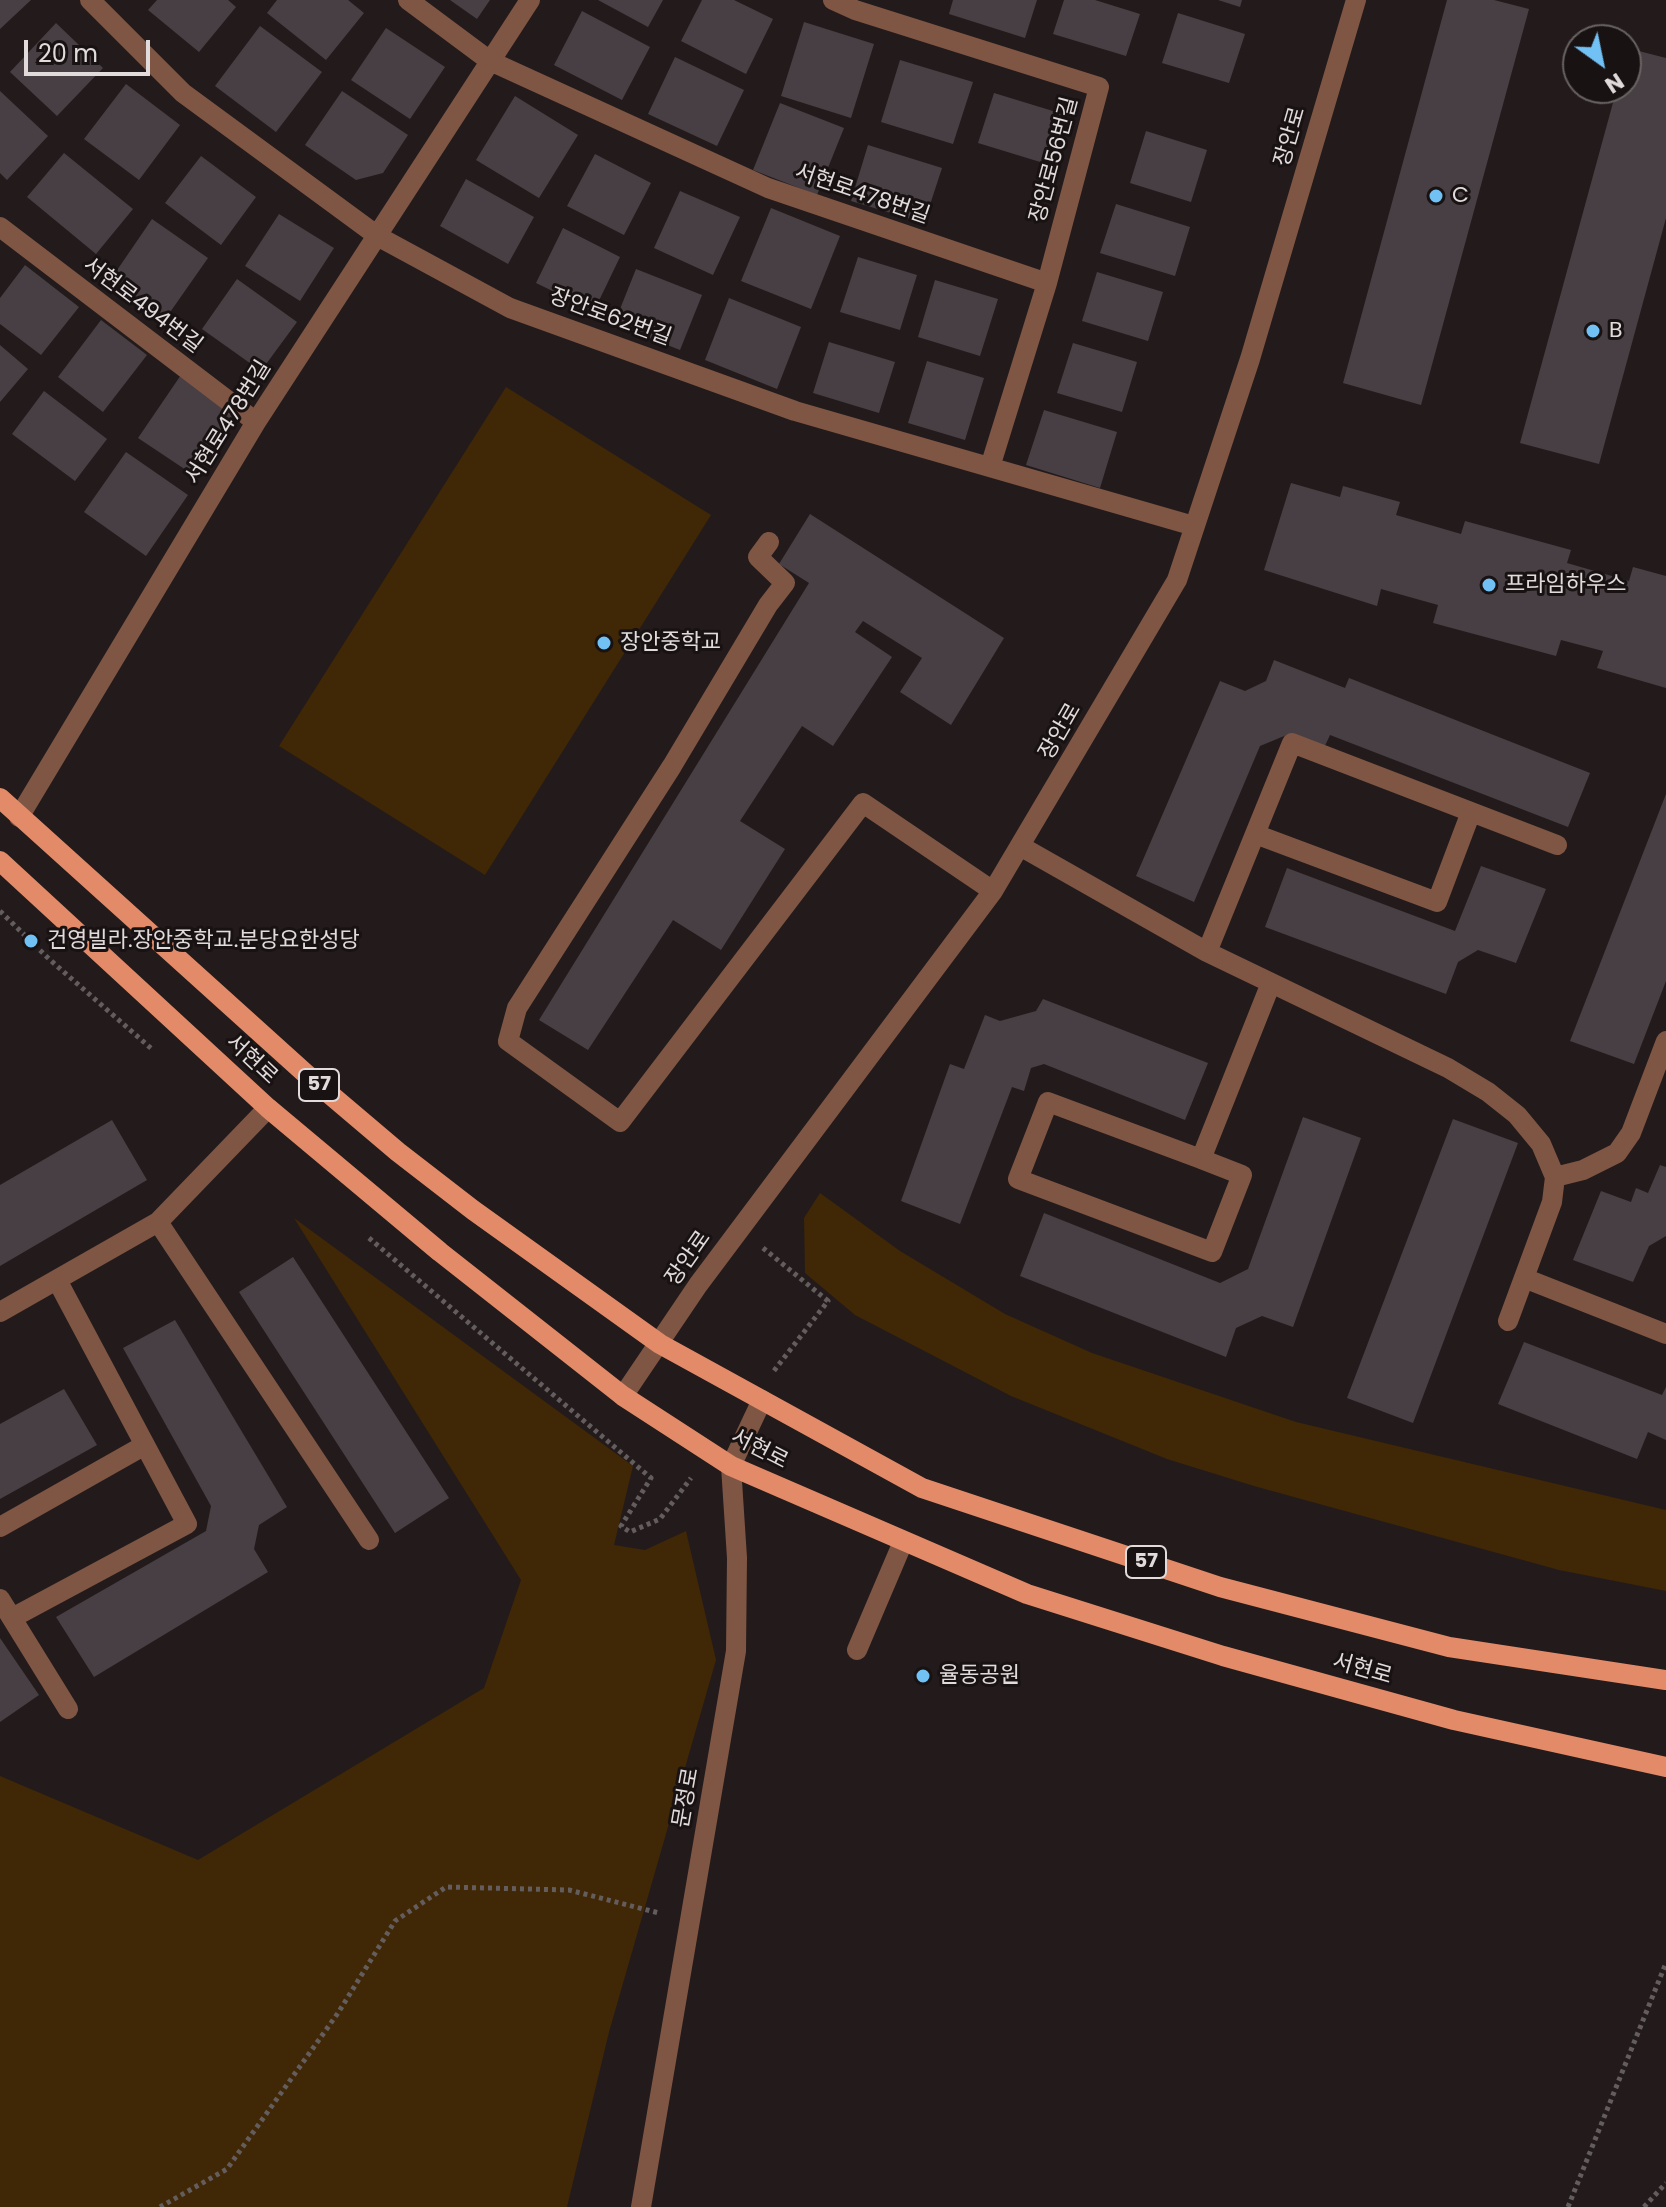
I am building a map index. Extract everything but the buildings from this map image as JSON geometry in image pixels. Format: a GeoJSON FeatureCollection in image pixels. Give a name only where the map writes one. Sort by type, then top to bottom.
{"type":"FeatureCollection","features":[{"type":"Feature","properties":{"kind":"main road","name":"서현로"},"geometry":{"type":"LineString","coordinates":[[0,798],[201,982],[398,1152],[660,1344],[922,1488],[1220,1587],[1449,1647],[1666,1680]]}},
{"type":"Feature","properties":{"kind":"main road","name":"서현로"},"geometry":{"type":"LineString","coordinates":[[0,861],[268,1108],[440,1252],[623,1396],[731,1466],[1027,1594],[1223,1656],[1454,1720],[1666,1767]]}},
{"type":"Feature","properties":{"kind":"street","name":"장안로62번길"},"geometry":{"type":"LineString","coordinates":[[90,0],[183,93],[379,237],[510,308],[795,411],[1194,526]]}},
{"type":"Feature","properties":{"kind":"street"},"geometry":{"type":"LineString","coordinates":[[408,0],[490,61]]}},
{"type":"Feature","properties":{"kind":"street","name":"서현로478번길"},"geometry":{"type":"LineString","coordinates":[[19,817],[256,422],[379,237],[530,0]]}},
{"type":"Feature","properties":{"kind":"street","name":"장안로56번길"},"geometry":{"type":"LineString","coordinates":[[833,0],[855,10],[1099,87],[1047,283],[990,467]]}},
{"type":"Feature","properties":{"kind":"street","name":"장안로"},"geometry":{"type":"LineString","coordinates":[[623,1396],[740,1229],[993,891],[1177,580],[1250,359],[1356,0]]}},
{"type":"Feature","properties":{"kind":"street","name":"서현로478번길"},"geometry":{"type":"LineString","coordinates":[[490,61],[768,188],[1047,283]]}},
{"type":"Feature","properties":{"kind":"street","name":"서현로494번길"},"geometry":{"type":"LineString","coordinates":[[0,227],[256,422]]}},
{"type":"Feature","properties":{"kind":"street"},"geometry":{"type":"LineString","coordinates":[[769,542],[758,557],[785,583],[768,605],[672,766],[517,1008],[508,1041],[620,1122],[863,803],[993,891]]}},
{"type":"Feature","properties":{"kind":"street"},"geometry":{"type":"LineString","coordinates":[[1207,952],[1292,743],[1557,845]]}},
{"type":"Feature","properties":{"kind":"street"},"geometry":{"type":"LineString","coordinates":[[1255,834],[1437,902],[1471,812]]}},
{"type":"Feature","properties":{"kind":"street"},"geometry":{"type":"LineString","coordinates":[[1020,846],[1207,952],[1410,1048],[1488,1092],[1517,1115],[1541,1144],[1555,1177],[1552,1202],[1508,1321]]}},
{"type":"Feature","properties":{"kind":"street"},"geometry":{"type":"LineString","coordinates":[[1201,1159],[1271,983]]}},
{"type":"Feature","properties":{"kind":"street"},"geometry":{"type":"LineString","coordinates":[[1555,1177],[1592,1167],[1617,1153],[1631,1133],[1666,1041]]}},
{"type":"Feature","properties":{"kind":"street"},"geometry":{"type":"LineString","coordinates":[[1048,1102],[1201,1159],[1242,1175],[1212,1252],[1018,1179],[1048,1102]]}},
{"type":"Feature","properties":{"kind":"street"},"geometry":{"type":"LineString","coordinates":[[0,1312],[158,1222],[268,1108]]}},
{"type":"Feature","properties":{"kind":"street"},"geometry":{"type":"LineString","coordinates":[[158,1222],[369,1540]]}},
{"type":"Feature","properties":{"kind":"street"},"geometry":{"type":"LineString","coordinates":[[1524,1278],[1664,1328]]}},
{"type":"Feature","properties":{"kind":"street"},"geometry":{"type":"LineString","coordinates":[[12,1618],[187,1524],[57,1280]]}},
{"type":"Feature","properties":{"kind":"street","name":"문정로"},"geometry":{"type":"LineString","coordinates":[[641,2207],[736,1651],[737,1558],[731,1466],[762,1400]]}},
{"type":"Feature","properties":{"kind":"street"},"geometry":{"type":"LineString","coordinates":[[0,1527],[145,1445]]}},
{"type":"Feature","properties":{"kind":"street"},"geometry":{"type":"LineString","coordinates":[[857,1650],[903,1542]]}},
{"type":"Feature","properties":{"kind":"street"},"geometry":{"type":"LineString","coordinates":[[0,1599],[68,1709]]}},
{"type":"Feature","properties":{"kind":"path"},"geometry":{"type":"LineString","coordinates":[[740,1229],[828,1301]]}},
{"type":"Feature","properties":{"kind":"path"},"geometry":{"type":"LineString","coordinates":[[651,1478],[621,1526],[630,1532],[660,1519]]}},
{"type":"Feature","properties":{"kind":"path"},"geometry":{"type":"LineString","coordinates":[[160,2207],[227,2169],[338,2013],[395,1921],[446,1887],[569,1890],[690,1921]]}},
{"type":"Feature","properties":{"kind":"path"},"geometry":{"type":"LineString","coordinates":[[1568,2207],[1666,1963]]}},
{"type":"Feature","properties":{"kind":"path"},"geometry":{"type":"LineString","coordinates":[[1644,2207],[1666,2183]]}},
{"type":"Feature","properties":{"kind":"shaded area"},"geometry":{"type":"Polygon","coordinates":[[[506,387],[711,515],[485,875],[279,746],[506,387]]]}},
{"type":"Feature","properties":{"kind":"shaded area"},"geometry":{"type":"Polygon","coordinates":[[[820,1193],[900,1251],[1005,1314],[1092,1353],[1296,1422],[1666,1510],[1666,1591],[1559,1570],[1254,1486],[1167,1459],[1011,1396],[855,1315],[805,1273],[804,1218],[820,1193]]]}},
{"type":"Feature","properties":{"kind":"shaded area"},"geometry":{"type":"Polygon","coordinates":[[[294,1218],[633,1466],[614,1545],[645,1550],[686,1531],[716,1660],[609,2032],[567,2207],[0,2207],[0,1776],[198,1860],[484,1688],[521,1580],[294,1218]]]}},
{"type":"Feature","properties":{"kind":"place","name":"C"},"geometry":{"type":"Point","coordinates":[1436,196]}},
{"type":"Feature","properties":{"kind":"place","name":"B"},"geometry":{"type":"Point","coordinates":[1593,331]}},
{"type":"Feature","properties":{"kind":"place","name":"프라임하우스"},"geometry":{"type":"Point","coordinates":[1489,585]}},
{"type":"Feature","properties":{"kind":"place","name":"장안중학교"},"geometry":{"type":"Point","coordinates":[604,643]}},
{"type":"Feature","properties":{"kind":"place","name":"건영빌라.장안중학교.분당요한성당"},"geometry":{"type":"Point","coordinates":[31,941]}},
{"type":"Feature","properties":{"kind":"place","name":"율동공원"},"geometry":{"type":"Point","coordinates":[923,1676]}}]}
